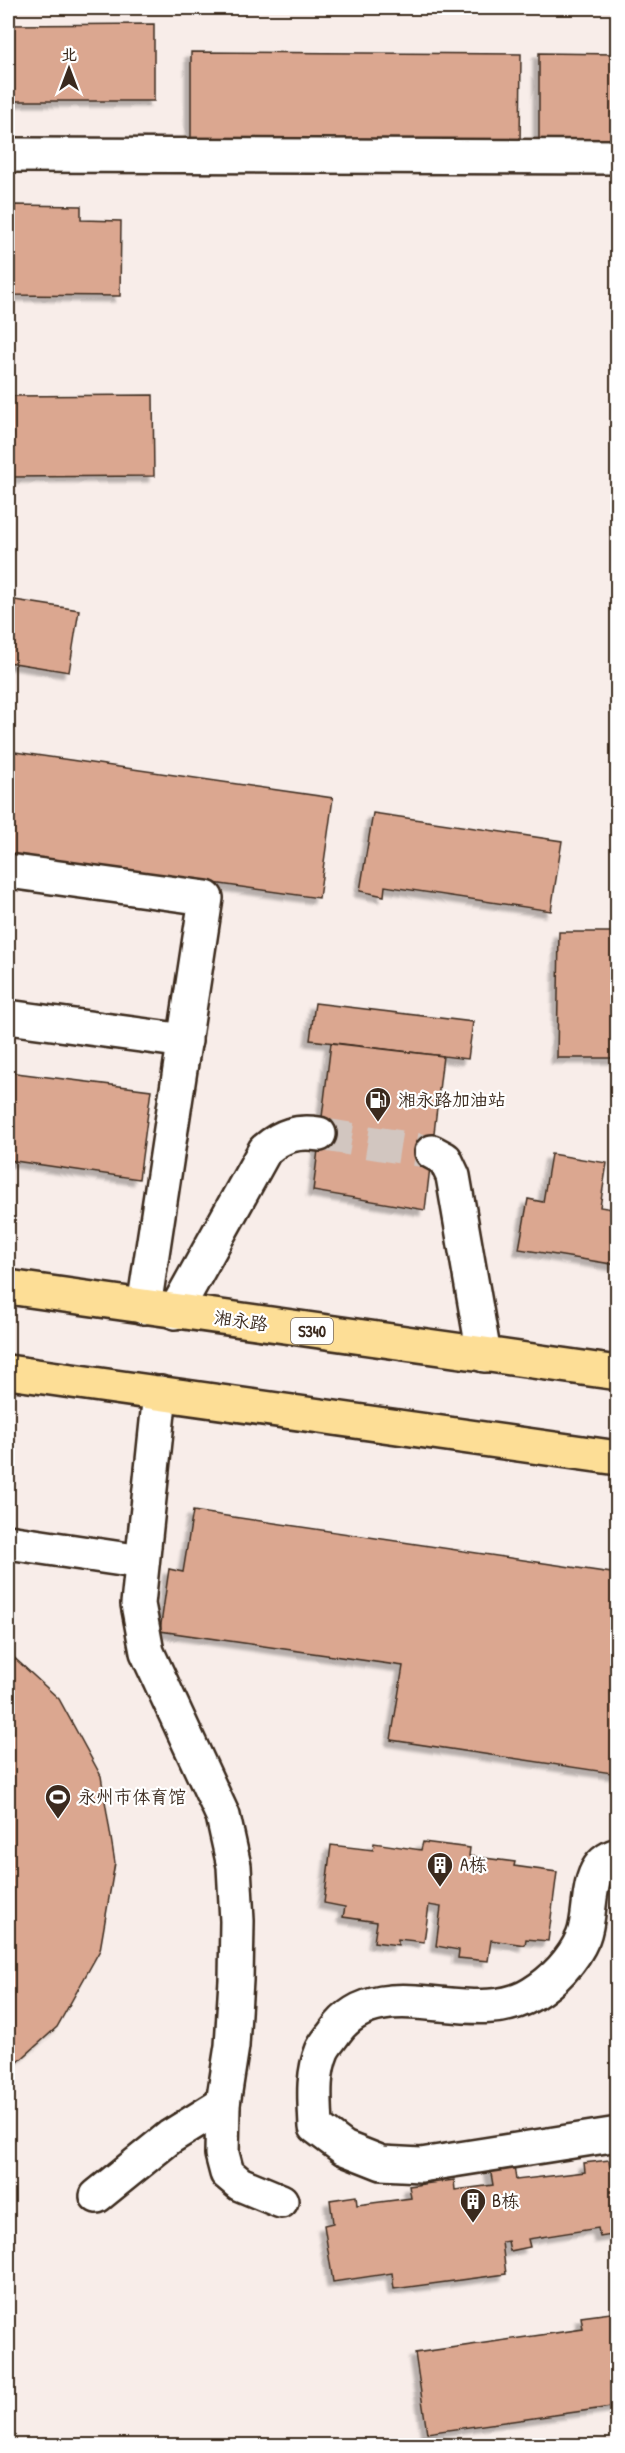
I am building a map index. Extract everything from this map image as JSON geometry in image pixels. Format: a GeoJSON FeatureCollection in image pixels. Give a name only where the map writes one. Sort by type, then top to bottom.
{"type":"FeatureCollection","features":[{"type":"Feature","properties":{"kind":"main road","name":"湘永路"},"geometry":{"type":"LineString","coordinates":[[8,1287],[618,1373]]}},
{"type":"Feature","properties":{"kind":"main road"},"geometry":{"type":"LineString","coordinates":[[8,1372],[618,1458]]}},
{"type":"Feature","properties":{"kind":"lane"},"geometry":{"type":"LineString","coordinates":[[8,155],[618,157]]}},
{"type":"Feature","properties":{"kind":"lane"},"geometry":{"type":"LineString","coordinates":[[8,871],[206,898],[185,1041],[160,1309]]}},
{"type":"Feature","properties":{"kind":"lane"},"geometry":{"type":"LineString","coordinates":[[8,1017],[185,1041]]}},
{"type":"Feature","properties":{"kind":"lane"},"geometry":{"type":"LineString","coordinates":[[160,1309],[265,1150],[278,1138],[295,1133],[319,1134]]}},
{"type":"Feature","properties":{"kind":"lane"},"geometry":{"type":"LineString","coordinates":[[432,1152],[445,1159],[453,1176],[484,1355]]}},
{"type":"Feature","properties":{"kind":"lane"},"geometry":{"type":"LineString","coordinates":[[160,1393],[138,1604],[147,1652],[223,1816],[234,1866],[237,1921],[236,1980],[232,2046],[223,2104],[222,2154],[227,2173],[240,2184],[281,2201]]}},
{"type":"Feature","properties":{"kind":"lane"},"geometry":{"type":"LineString","coordinates":[[8,1542],[142,1562]]}},
{"type":"Feature","properties":{"kind":"lane"},"geometry":{"type":"LineString","coordinates":[[618,1855],[607,1858],[593,1878],[583,1936],[569,1962],[550,1982],[530,1996],[501,2007],[467,2007],[403,2001],[368,2006],[345,2018],[322,2050],[314,2090],[316,2127],[344,2148],[382,2163],[421,2165],[618,2134]]}},
{"type":"Feature","properties":{"kind":"lane"},"geometry":{"type":"LineString","coordinates":[[96,2196],[170,2137],[223,2104]]}},
{"type":"Feature","properties":{"kind":"building"},"geometry":{"type":"Polygon","coordinates":[[[154,24],[154,101],[8,101],[8,25],[154,24]]]}},
{"type":"Feature","properties":{"kind":"building"},"geometry":{"type":"Polygon","coordinates":[[[191,52],[521,54],[520,146],[191,143],[191,52]]]}},
{"type":"Feature","properties":{"kind":"building"},"geometry":{"type":"Polygon","coordinates":[[[539,53],[618,54],[618,145],[539,144],[539,53]]]}},
{"type":"Feature","properties":{"kind":"building"},"geometry":{"type":"Polygon","coordinates":[[[15,205],[81,206],[81,220],[121,221],[120,296],[8,295],[8,221],[15,221],[15,205]]]}},
{"type":"Feature","properties":{"kind":"building"},"geometry":{"type":"Polygon","coordinates":[[[153,395],[154,476],[8,477],[8,396],[153,395]]]}},
{"type":"Feature","properties":{"kind":"building"},"geometry":{"type":"Polygon","coordinates":[[[8,599],[79,610],[69,672],[8,662],[8,599]]]}},
{"type":"Feature","properties":{"kind":"building"},"geometry":{"type":"Polygon","coordinates":[[[8,751],[333,798],[319,898],[8,854],[8,751]]]}},
{"type":"Feature","properties":{"kind":"building"},"geometry":{"type":"Polygon","coordinates":[[[373,813],[562,841],[551,911],[385,886],[384,896],[360,891],[373,813]]]}},
{"type":"Feature","properties":{"kind":"building"},"geometry":{"type":"Polygon","coordinates":[[[559,932],[618,932],[618,1058],[557,1058],[559,932]]]}},
{"type":"Feature","properties":{"kind":"building"},"geometry":{"type":"Polygon","coordinates":[[[315,1003],[473,1022],[468,1059],[310,1040],[315,1003]]]}},
{"type":"Feature","properties":{"kind":"building","name":"湘永路加油站"},"geometry":{"type":"Polygon","coordinates":[[[331,1043],[443,1056],[425,1210],[313,1191],[331,1043]]]}},
{"type":"Feature","properties":{"kind":"building"},"geometry":{"type":"Polygon","coordinates":[[[8,1072],[151,1090],[139,1179],[8,1160],[8,1072]]]}},
{"type":"Feature","properties":{"kind":"building"},"geometry":{"type":"Polygon","coordinates":[[[551,1154],[607,1163],[600,1207],[618,1210],[618,1265],[519,1249],[528,1199],[543,1202],[551,1154]]]}},
{"type":"Feature","properties":{"kind":"building"},"geometry":{"type":"Polygon","coordinates":[[[193,1511],[618,1574],[618,1774],[391,1740],[403,1666],[160,1631],[169,1569],[183,1572],[193,1511]]]}},
{"type":"Feature","properties":{"kind":"building","name":"永州市体育馆"},"geometry":{"type":"Polygon","coordinates":[[[8,1652],[59,1699],[101,1776],[115,1863],[100,1950],[57,2027],[8,2071],[8,1652]]]}},
{"type":"Feature","properties":{"kind":"building","name":"A栋"},"geometry":{"type":"Polygon","coordinates":[[[423,1842],[470,1848],[469,1856],[515,1862],[514,1866],[557,1872],[548,1941],[526,1939],[525,1945],[491,1940],[488,1961],[458,1958],[459,1950],[436,1946],[441,1907],[429,1905],[424,1942],[398,1939],[398,1945],[374,1942],[377,1922],[343,1917],[345,1907],[324,1903],[331,1845],[373,1850],[374,1843],[421,1850],[423,1842]]]}},
{"type":"Feature","properties":{"kind":"building","name":"B栋"},"geometry":{"type":"Polygon","coordinates":[[[609,2160],[610,2168],[618,2167],[618,2234],[600,2237],[598,2228],[528,2239],[530,2247],[510,2251],[508,2241],[502,2242],[506,2274],[394,2289],[392,2273],[333,2282],[324,2225],[333,2223],[330,2200],[356,2196],[357,2205],[411,2198],[409,2186],[454,2180],[455,2190],[493,2185],[490,2168],[514,2165],[516,2180],[585,2172],[584,2163],[609,2160]]]}},
{"type":"Feature","properties":{"kind":"building"},"geometry":{"type":"Polygon","coordinates":[[[618,2312],[618,2406],[427,2433],[415,2353],[583,2329],[581,2317],[618,2312]]]}},
{"type":"Feature","properties":{"kind":"tunnel"},"geometry":{"type":"LineString","coordinates":[[319,1134],[432,1152]]}},
{"type":"Feature","properties":{"kind":"place","name":"湘永路加油站"},"geometry":{"type":"Point","coordinates":[378,1123]}},
{"type":"Feature","properties":{"kind":"place","name":"永州市体育馆"},"geometry":{"type":"Point","coordinates":[58,1820]}},
{"type":"Feature","properties":{"kind":"place","name":"A栋"},"geometry":{"type":"Point","coordinates":[440,1888]}},
{"type":"Feature","properties":{"kind":"place","name":"B栋"},"geometry":{"type":"Point","coordinates":[473,2224]}}]}
